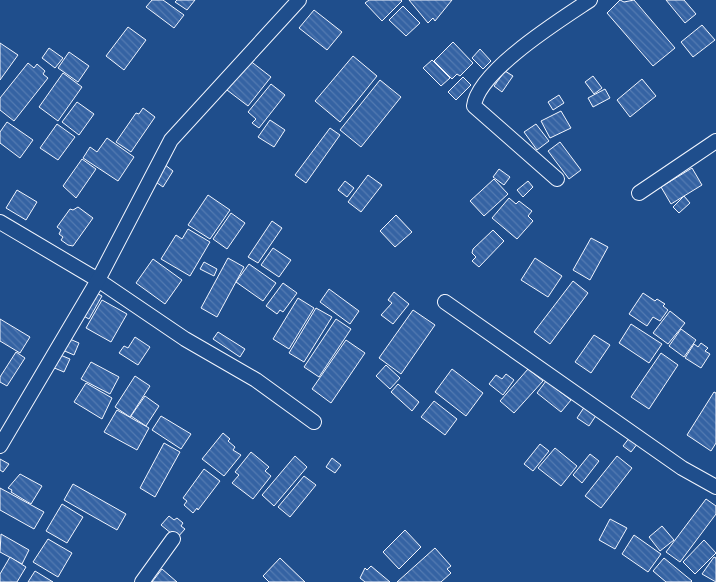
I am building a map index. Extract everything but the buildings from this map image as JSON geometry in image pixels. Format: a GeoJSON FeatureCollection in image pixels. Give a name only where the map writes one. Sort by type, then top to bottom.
{"type":"FeatureCollection","features":[{"type":"Feature","properties":{"kind":"street"},"geometry":{"type":"LineString","coordinates":[[0,446],[98,280],[171,140],[299,0]]}},
{"type":"Feature","properties":{"kind":"street"},"geometry":{"type":"LineString","coordinates":[[557,179],[474,106],[475,95],[500,67],[537,36],[590,0]]}},
{"type":"Feature","properties":{"kind":"street"},"geometry":{"type":"LineString","coordinates":[[639,193],[716,141]]}},
{"type":"Feature","properties":{"kind":"street"},"geometry":{"type":"LineString","coordinates":[[0,222],[98,280],[185,339],[256,380],[314,422]]}},
{"type":"Feature","properties":{"kind":"street"},"geometry":{"type":"LineString","coordinates":[[445,302],[682,468],[716,487]]}},
{"type":"Feature","properties":{"kind":"street"},"geometry":{"type":"LineString","coordinates":[[142,582],[173,540]]}}]}
